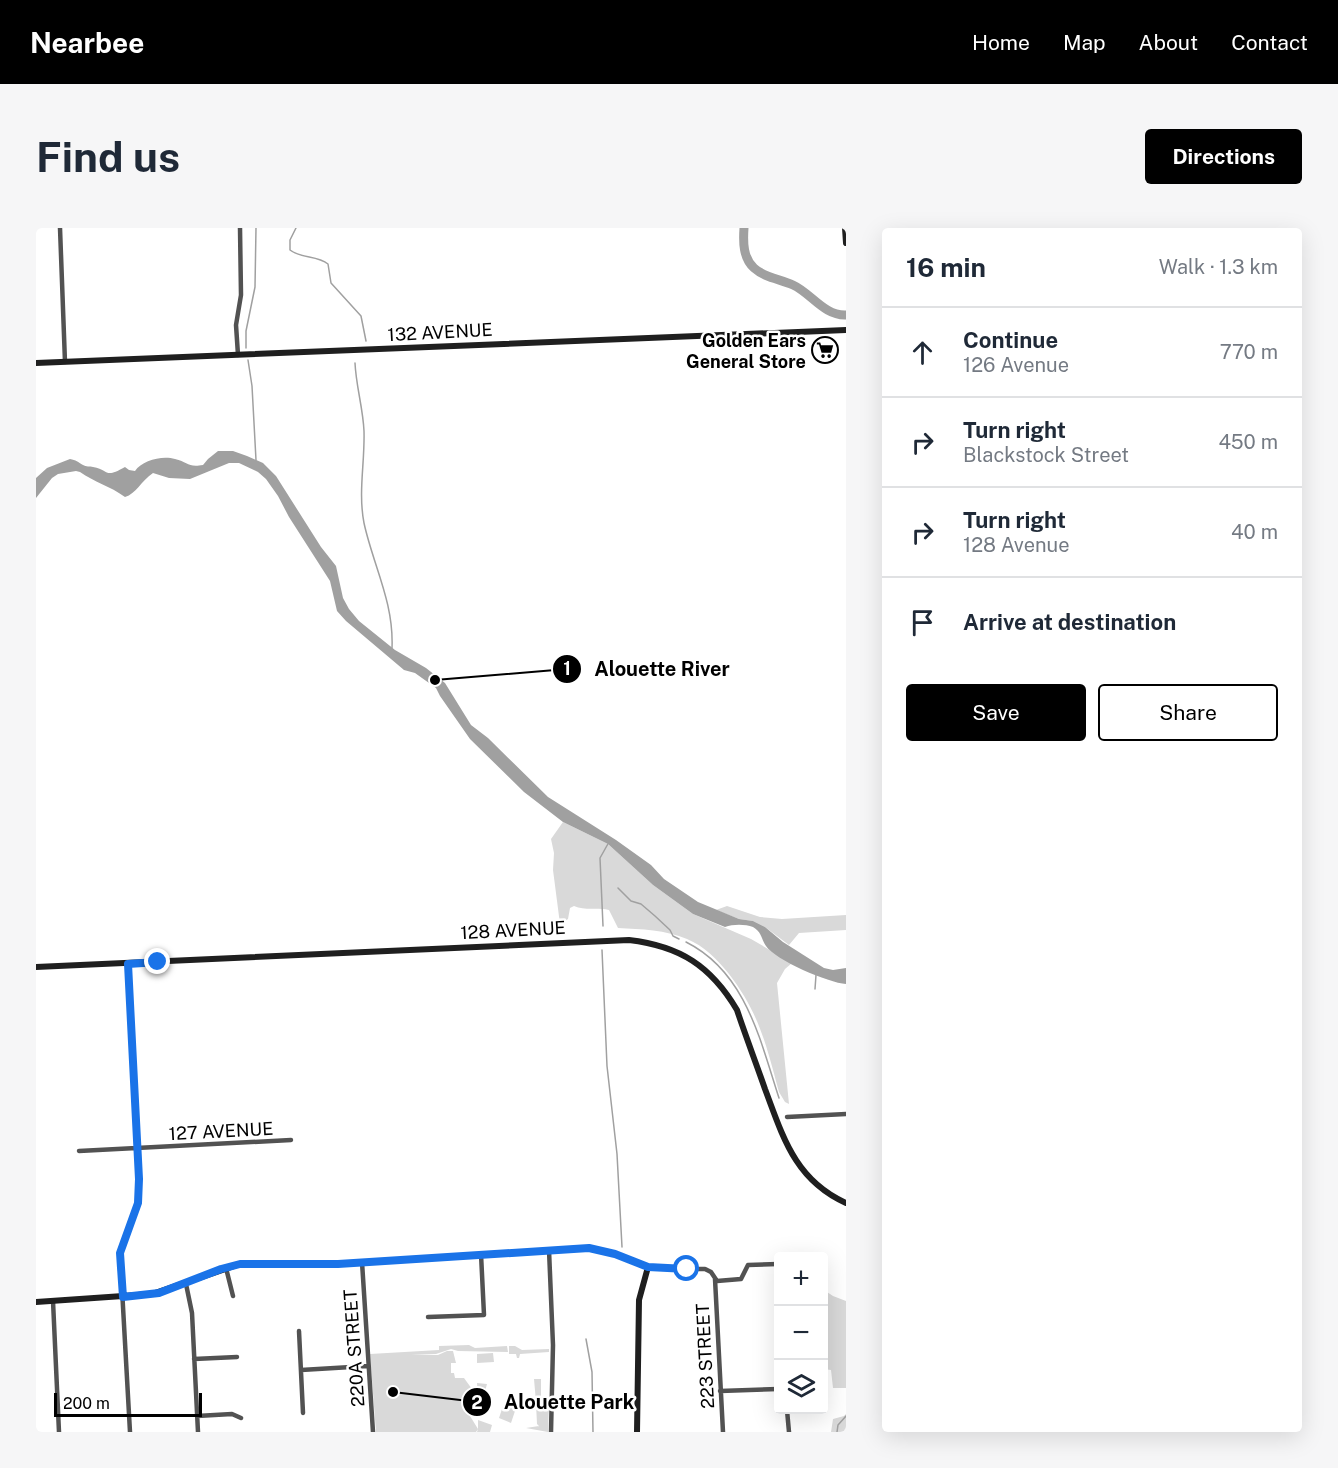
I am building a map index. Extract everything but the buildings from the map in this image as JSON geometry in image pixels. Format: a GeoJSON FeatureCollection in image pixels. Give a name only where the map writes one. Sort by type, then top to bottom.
{"type":"FeatureCollection","features":[{"type":"Feature","properties":{"kind":"main road"},"geometry":{"type":"LineString","coordinates":[[845,228],[846,243]]}},
{"type":"Feature","properties":{"kind":"main road","name":"132 AVENUE"},"geometry":{"type":"LineString","coordinates":[[36,363],[846,330]]}},
{"type":"Feature","properties":{"kind":"main road","name":"128 AVENUE"},"geometry":{"type":"LineString","coordinates":[[36,967],[629,940],[660,945],[684,955],[703,967],[729,998],[737,1010],[779,1130],[794,1160],[817,1185],[846,1203]]}},
{"type":"Feature","properties":{"kind":"main road"},"geometry":{"type":"LineString","coordinates":[[36,1302],[159,1293],[226,1268],[247,1264],[324,1264],[589,1248],[615,1254],[648,1267],[640,1294],[638,1311],[637,1432]]}},
{"type":"Feature","properties":{"kind":"street"},"geometry":{"type":"LineString","coordinates":[[60,228],[65,362]]}},
{"type":"Feature","properties":{"kind":"street"},"geometry":{"type":"LineString","coordinates":[[238,355],[236,325],[242,295],[240,228]]}},
{"type":"Feature","properties":{"kind":"street"},"geometry":{"type":"LineString","coordinates":[[128,964],[139,1179],[138,1203],[120,1253],[130,1432]]}},
{"type":"Feature","properties":{"kind":"street"},"geometry":{"type":"LineString","coordinates":[[787,1117],[846,1114]]}},
{"type":"Feature","properties":{"kind":"street","name":"127 AVENUE"},"geometry":{"type":"LineString","coordinates":[[79,1151],[291,1140]]}},
{"type":"Feature","properties":{"kind":"street"},"geometry":{"type":"LineString","coordinates":[[549,1250],[553,1339],[551,1432]]}},
{"type":"Feature","properties":{"kind":"street"},"geometry":{"type":"LineString","coordinates":[[428,1317],[484,1315],[481,1254]]}},
{"type":"Feature","properties":{"kind":"street","name":"220A STREET"},"geometry":{"type":"LineString","coordinates":[[362,1262],[373,1432]]}},
{"type":"Feature","properties":{"kind":"street"},"geometry":{"type":"LineString","coordinates":[[648,1267],[705,1269],[721,1282],[743,1278],[748,1265],[774,1264]]}},
{"type":"Feature","properties":{"kind":"street"},"geometry":{"type":"LineString","coordinates":[[226,1268],[233,1296]]}},
{"type":"Feature","properties":{"kind":"street","name":"223 STREET"},"geometry":{"type":"LineString","coordinates":[[715,1279],[723,1432]]}},
{"type":"Feature","properties":{"kind":"street"},"geometry":{"type":"LineString","coordinates":[[186,1284],[192,1306],[198,1432]]}},
{"type":"Feature","properties":{"kind":"street"},"geometry":{"type":"LineString","coordinates":[[53,1301],[59,1432]]}},
{"type":"Feature","properties":{"kind":"street"},"geometry":{"type":"LineString","coordinates":[[299,1331],[303,1413]]}},
{"type":"Feature","properties":{"kind":"street"},"geometry":{"type":"LineString","coordinates":[[194,1359],[237,1357]]}},
{"type":"Feature","properties":{"kind":"street"},"geometry":{"type":"LineString","coordinates":[[301,1370],[368,1366]]}},
{"type":"Feature","properties":{"kind":"street"},"geometry":{"type":"LineString","coordinates":[[720,1392],[774,1389]]}},
{"type":"Feature","properties":{"kind":"street"},"geometry":{"type":"LineString","coordinates":[[197,1416],[232,1414],[241,1418]]}},
{"type":"Feature","properties":{"kind":"street"},"geometry":{"type":"LineString","coordinates":[[788,1414],[789,1432]]}},
{"type":"Feature","properties":{"kind":"shaded area"},"geometry":{"type":"Polygon","coordinates":[[[218,451],[233,451],[247,456],[263,463],[276,476],[321,547],[336,566],[343,598],[359,621],[395,650],[426,668],[445,683],[471,725],[488,738],[548,797],[616,840],[651,865],[664,879],[698,902],[765,927],[783,942],[824,968],[833,970],[846,968],[846,984],[816,975],[780,958],[771,952],[760,933],[753,927],[732,925],[725,927],[693,914],[653,885],[608,844],[563,822],[524,792],[470,739],[436,688],[415,673],[404,670],[337,611],[330,581],[278,496],[258,472],[239,463],[229,463],[190,479],[169,478],[153,473],[125,497],[76,471],[58,474],[52,478],[36,498],[36,478],[47,468],[70,459],[84,466],[110,473],[125,467],[135,471],[148,461],[159,458],[179,460],[194,466],[203,465],[218,451]]]}},
{"type":"Feature","properties":{"kind":"shaded area"},"geometry":{"type":"Polygon","coordinates":[[[563,822],[608,844],[653,885],[693,914],[751,939],[792,963],[785,969],[777,983],[789,1104],[779,1092],[765,1044],[748,1002],[729,974],[705,949],[687,939],[671,934],[618,928],[609,910],[605,909],[574,906],[570,908],[568,919],[560,924],[551,839],[563,822]]]}},
{"type":"Feature","properties":{"kind":"shaded area"},"geometry":{"type":"Polygon","coordinates":[[[727,906],[760,917],[782,919],[846,915],[846,930],[799,933],[789,945],[753,921],[739,919],[716,910],[727,906]]]}},
{"type":"Feature","properties":{"kind":"shaded area"},"geometry":{"type":"Polygon","coordinates":[[[828,1293],[846,1301],[846,1388],[833,1388],[831,1370],[828,1370],[828,1293]]]}},
{"type":"Feature","properties":{"kind":"shaded area"},"geometry":{"type":"Polygon","coordinates":[[[469,1345],[475,1348],[507,1346],[508,1352],[451,1349],[436,1354],[411,1355],[438,1355],[453,1351],[456,1363],[451,1363],[451,1373],[454,1373],[455,1378],[464,1378],[472,1389],[473,1402],[470,1404],[470,1416],[478,1429],[476,1432],[376,1432],[370,1354],[439,1350],[439,1346],[469,1345]]]}},
{"type":"Feature","properties":{"kind":"shaded area"},"geometry":{"type":"Polygon","coordinates":[[[509,1346],[522,1350],[549,1349],[549,1352],[520,1354],[517,1358],[516,1354],[509,1354],[509,1346]]]}},
{"type":"Feature","properties":{"kind":"shaded area"},"geometry":{"type":"Polygon","coordinates":[[[493,1353],[494,1362],[477,1363],[477,1354],[493,1353]]]}},
{"type":"Feature","properties":{"kind":"shaded area"},"geometry":{"type":"Polygon","coordinates":[[[534,1379],[541,1379],[541,1402],[536,1402],[534,1379]]]}},
{"type":"Feature","properties":{"kind":"shaded area"},"geometry":{"type":"Polygon","coordinates":[[[477,1383],[487,1384],[482,1403],[478,1398],[477,1383]]]}},
{"type":"Feature","properties":{"kind":"shaded area"},"geometry":{"type":"Polygon","coordinates":[[[536,1404],[549,1405],[548,1432],[526,1428],[539,1426],[536,1404]]]}},
{"type":"Feature","properties":{"kind":"shaded area"},"geometry":{"type":"Polygon","coordinates":[[[503,1406],[511,1406],[515,1411],[511,1423],[499,1418],[503,1406]]]}},
{"type":"Feature","properties":{"kind":"shaded area"},"geometry":{"type":"Polygon","coordinates":[[[846,1414],[846,1432],[831,1432],[833,1419],[846,1414]]]}},
{"type":"Feature","properties":{"kind":"shaded area"},"geometry":{"type":"Polygon","coordinates":[[[478,1420],[492,1425],[490,1432],[477,1432],[478,1420]]]}},
{"type":"Feature","properties":{"kind":"waterway"},"geometry":{"type":"LineString","coordinates":[[246,348],[246,331],[255,287],[256,228]]}},
{"type":"Feature","properties":{"kind":"waterway"},"geometry":{"type":"LineString","coordinates":[[296,228],[290,240],[290,250],[328,264],[331,283],[361,316],[366,341]]}},
{"type":"Feature","properties":{"kind":"waterway"},"geometry":{"type":"LineString","coordinates":[[744,228],[746,255],[754,268],[800,289],[831,312],[846,315]]}},
{"type":"Feature","properties":{"kind":"waterway"},"geometry":{"type":"LineString","coordinates":[[248,360],[252,386],[256,460]]}},
{"type":"Feature","properties":{"kind":"waterway"},"geometry":{"type":"LineString","coordinates":[[355,363],[364,431],[362,511],[390,615],[392,648]]}},
{"type":"Feature","properties":{"kind":"waterway"},"geometry":{"type":"LineString","coordinates":[[603,926],[600,858],[609,842]]}},
{"type":"Feature","properties":{"kind":"waterway"},"geometry":{"type":"LineString","coordinates":[[618,888],[631,901],[641,904],[670,930],[673,936],[679,939]]}},
{"type":"Feature","properties":{"kind":"waterway"},"geometry":{"type":"LineString","coordinates":[[686,942],[706,955],[737,989],[757,1031],[779,1098]]}},
{"type":"Feature","properties":{"kind":"waterway"},"geometry":{"type":"LineString","coordinates":[[602,950],[607,1066],[617,1154],[622,1247]]}},
{"type":"Feature","properties":{"kind":"waterway"},"geometry":{"type":"LineString","coordinates":[[815,989],[816,975]]}},
{"type":"Feature","properties":{"kind":"waterway"},"geometry":{"type":"LineString","coordinates":[[586,1339],[592,1372],[593,1432]]}},
{"type":"Feature","properties":{"kind":"waterway"},"geometry":{"type":"LineString","coordinates":[[837,1432],[838,1425],[846,1416]]}},
{"type":"Feature","properties":{"kind":"place","name":"Golden Ears General Store"},"geometry":{"type":"Point","coordinates":[825,350]}},
{"type":"Feature","properties":{"kind":"place","name":"Alouette River"},"geometry":{"type":"Point","coordinates":[435,680]}},
{"type":"Feature","properties":{"kind":"place","name":"Alouette Park"},"geometry":{"type":"Point","coordinates":[393,1392]}},
{"type":"Feature","properties":{"kind":"route"},"geometry":{"type":"LineString","coordinates":[[158,962],[128,964],[139,1179],[138,1203],[120,1253],[123,1297],[159,1293],[240,1264],[338,1264],[434,1256],[589,1248],[615,1254],[648,1267],[687,1269]]}}]}
